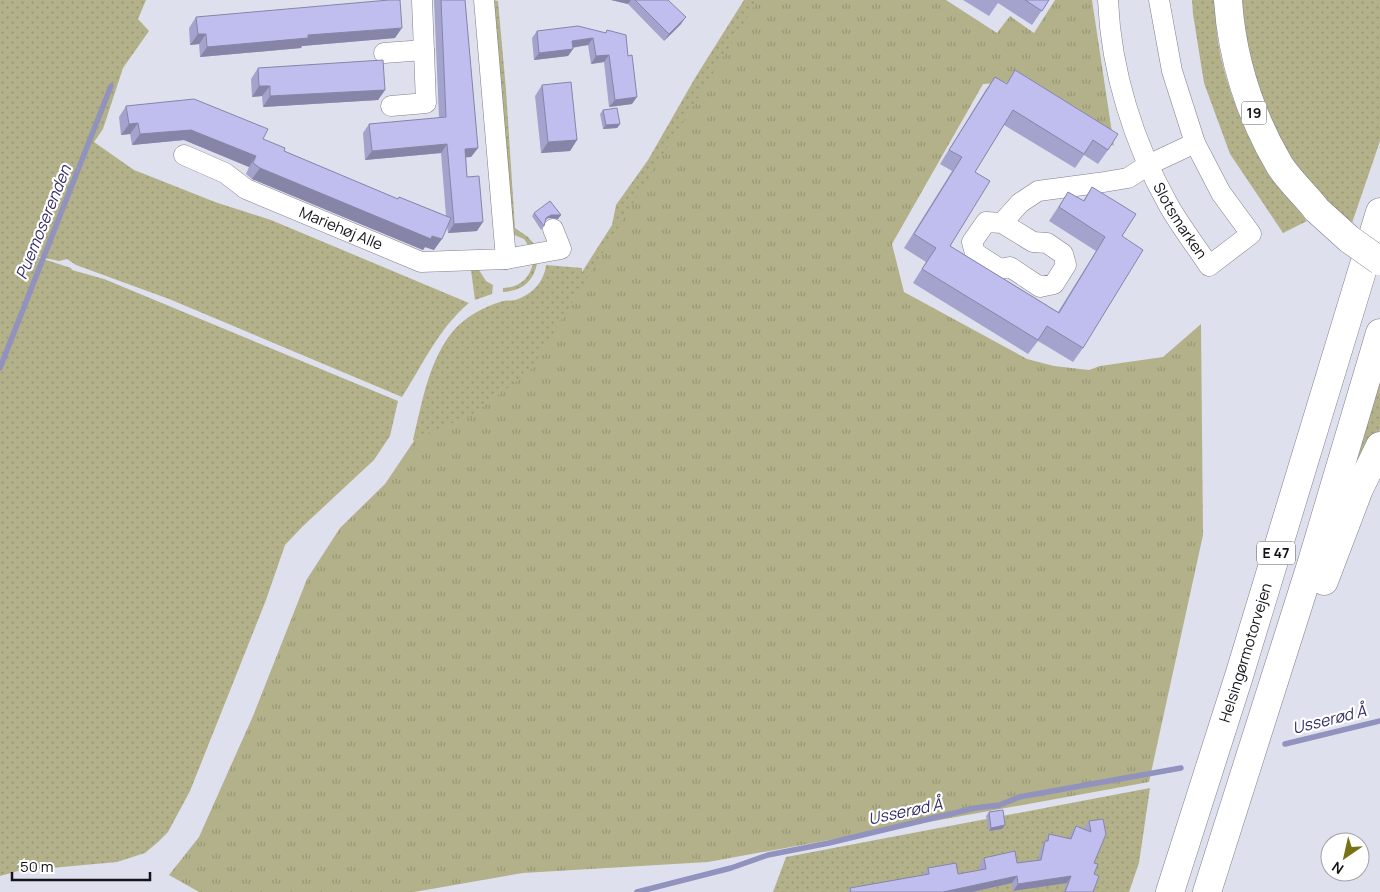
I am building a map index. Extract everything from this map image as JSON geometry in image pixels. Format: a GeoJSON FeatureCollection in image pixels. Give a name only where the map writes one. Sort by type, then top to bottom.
{"type":"FeatureCollection","features":[{"type":"Feature","properties":{"kind":"highway","name":"19"},"geometry":{"type":"LineString","coordinates":[[1228,0],[1230,30],[1241,80],[1258,124],[1281,167],[1317,210],[1350,239],[1380,261]]}},
{"type":"Feature","properties":{"kind":"highway","name":"Helsingørmotorvejen"},"geometry":{"type":"LineString","coordinates":[[1170,892],[1240,676],[1380,212]]}},
{"type":"Feature","properties":{"kind":"highway","name":"E 47"},"geometry":{"type":"LineString","coordinates":[[1209,888],[1311,565],[1380,333]]}},
{"type":"Feature","properties":{"kind":"highway"},"geometry":{"type":"LineString","coordinates":[[1209,888],[1262,773],[1326,576],[1359,488],[1380,446]]}},
{"type":"Feature","properties":{"kind":"street"},"geometry":{"type":"LineString","coordinates":[[391,106],[426,103],[422,0]]}},
{"type":"Feature","properties":{"kind":"street"},"geometry":{"type":"LineString","coordinates":[[484,0],[506,259]]}},
{"type":"Feature","properties":{"kind":"street","name":"Slotsmarken"},"geometry":{"type":"LineString","coordinates":[[1108,0],[1109,28],[1122,91],[1148,164],[1170,207],[1209,266],[1251,234],[1222,193],[1194,143],[1172,71],[1159,0]]}},
{"type":"Feature","properties":{"kind":"street"},"geometry":{"type":"LineString","coordinates":[[384,53],[424,50]]}},
{"type":"Feature","properties":{"kind":"street","name":"Slotsmarken"},"geometry":{"type":"LineString","coordinates":[[1002,223],[1020,203],[1038,191],[1098,184],[1128,178],[1148,164],[1194,143]]}},
{"type":"Feature","properties":{"kind":"street","name":"Mariehøj Alle"},"geometry":{"type":"LineString","coordinates":[[184,155],[225,173],[246,189],[421,262],[506,259],[561,249],[553,229]]}},
{"type":"Feature","properties":{"kind":"green space"},"geometry":{"type":"Polygon","coordinates":[[[0,0],[146,0],[138,19],[149,31],[123,68],[103,129],[94,142],[134,170],[215,202],[271,220],[469,303],[440,335],[402,397],[169,299],[76,265],[67,259],[59,261],[31,255],[104,279],[398,401],[390,436],[374,460],[285,545],[266,600],[190,791],[168,832],[145,853],[117,862],[18,871],[0,876],[0,0]]]}},
{"type":"Feature","properties":{"kind":"green space"},"geometry":{"type":"Polygon","coordinates":[[[493,0],[498,1],[515,228],[534,244],[530,248],[524,239],[510,233],[493,0]]]}},
{"type":"Feature","properties":{"kind":"green space"},"geometry":{"type":"Polygon","coordinates":[[[744,0],[775,0],[780,96],[511,397],[416,443],[413,440],[423,396],[433,367],[446,341],[460,324],[476,312],[502,301],[515,300],[527,295],[540,282],[546,265],[582,268],[582,272],[612,225],[616,205],[648,160],[695,78],[744,0]]]}},
{"type":"Feature","properties":{"kind":"green space"},"geometry":{"type":"Polygon","coordinates":[[[758,0],[946,0],[997,33],[1010,16],[1034,33],[1055,0],[1092,0],[1114,146],[1013,82],[983,84],[892,244],[904,292],[1027,359],[1054,366],[1089,370],[1100,366],[1163,357],[1201,324],[1203,535],[1149,782],[708,862],[523,873],[414,892],[199,892],[169,875],[199,837],[253,716],[307,579],[340,528],[385,484],[416,438],[472,415],[530,371],[758,0]]]}},
{"type":"Feature","properties":{"kind":"green space"},"geometry":{"type":"Polygon","coordinates":[[[1192,0],[1215,0],[1216,26],[1223,67],[1240,115],[1262,159],[1307,221],[1283,233],[1230,154],[1204,83],[1192,0]]]}},
{"type":"Feature","properties":{"kind":"green space"},"geometry":{"type":"Polygon","coordinates":[[[1240,0],[1380,0],[1380,141],[1351,226],[1313,186],[1289,155],[1269,116],[1253,80],[1240,0]]]}},
{"type":"Feature","properties":{"kind":"green space"},"geometry":{"type":"Polygon","coordinates":[[[533,263],[537,264],[533,276],[526,284],[516,290],[503,292],[503,288],[509,288],[523,281],[532,268],[533,263]]]}},
{"type":"Feature","properties":{"kind":"green space"},"geometry":{"type":"Polygon","coordinates":[[[471,270],[479,270],[486,281],[493,285],[492,294],[475,300],[471,270]]]}},
{"type":"Feature","properties":{"kind":"green space"},"geometry":{"type":"Polygon","coordinates":[[[1380,380],[1380,430],[1342,505],[1380,380]]]}},
{"type":"Feature","properties":{"kind":"green space"},"geometry":{"type":"Polygon","coordinates":[[[1150,788],[1139,863],[1129,892],[773,892],[786,857],[1150,788]]]}},
{"type":"Feature","properties":{"kind":"building"},"geometry":{"type":"Polygon","coordinates":[[[400,0],[402,28],[308,35],[308,38],[207,47],[206,34],[198,34],[196,17],[400,0]]]}},
{"type":"Feature","properties":{"kind":"building"},"geometry":{"type":"Polygon","coordinates":[[[441,0],[465,0],[478,148],[465,149],[467,177],[479,176],[483,222],[454,224],[447,144],[372,151],[369,124],[446,117],[441,0]]]}},
{"type":"Feature","properties":{"kind":"building"},"geometry":{"type":"Polygon","coordinates":[[[635,0],[668,0],[686,17],[669,34],[635,0]]]}},
{"type":"Feature","properties":{"kind":"building"},"geometry":{"type":"Polygon","coordinates":[[[1025,0],[1049,0],[1042,11],[1025,0]]]}},
{"type":"Feature","properties":{"kind":"building"},"geometry":{"type":"Polygon","coordinates":[[[578,26],[606,33],[607,30],[626,35],[628,56],[632,55],[637,97],[615,100],[609,55],[596,56],[593,38],[572,41],[573,49],[539,53],[537,31],[578,26]]]}},
{"type":"Feature","properties":{"kind":"building"},"geometry":{"type":"Polygon","coordinates":[[[383,60],[385,90],[270,96],[270,86],[259,86],[258,68],[383,60]]]}},
{"type":"Feature","properties":{"kind":"building"},"geometry":{"type":"Polygon","coordinates":[[[1015,70],[1118,134],[1108,150],[1093,140],[1084,154],[1013,110],[975,172],[990,181],[950,246],[1059,313],[1105,237],[1059,207],[1068,192],[1084,201],[1092,187],[1136,214],[1122,236],[1143,250],[1083,348],[1047,326],[1038,340],[922,269],[936,248],[914,234],[962,157],[949,150],[995,77],[1007,84],[1015,70]]]}},
{"type":"Feature","properties":{"kind":"building"},"geometry":{"type":"Polygon","coordinates":[[[571,82],[577,140],[548,142],[542,85],[571,82]]]}},
{"type":"Feature","properties":{"kind":"building"},"geometry":{"type":"Polygon","coordinates":[[[194,99],[268,129],[263,139],[285,148],[284,151],[398,199],[399,197],[451,218],[442,239],[432,236],[431,239],[260,168],[253,163],[256,156],[191,130],[140,134],[138,123],[129,124],[126,106],[194,99]]]}},
{"type":"Feature","properties":{"kind":"building"},"geometry":{"type":"Polygon","coordinates":[[[617,108],[620,124],[606,125],[603,110],[617,108]]]}},
{"type":"Feature","properties":{"kind":"building"},"geometry":{"type":"Polygon","coordinates":[[[550,201],[561,215],[551,215],[546,218],[544,226],[534,213],[550,201]]]}},
{"type":"Feature","properties":{"kind":"building"},"geometry":{"type":"Polygon","coordinates":[[[1003,810],[1005,825],[991,828],[989,812],[1003,810]]]}},
{"type":"Feature","properties":{"kind":"building"},"geometry":{"type":"Polygon","coordinates":[[[1103,819],[1106,834],[1094,863],[1098,864],[1094,874],[1099,876],[1093,892],[1065,892],[1071,876],[1018,884],[1017,876],[943,892],[851,892],[850,888],[929,874],[928,868],[956,863],[958,874],[986,869],[984,858],[1015,851],[1017,863],[1041,860],[1045,841],[1048,841],[1049,834],[1071,839],[1076,826],[1091,832],[1089,821],[1103,819]]]}},
{"type":"Feature","properties":{"kind":"waterway","name":"Puemoserenden"},"geometry":{"type":"LineString","coordinates":[[0,368],[111,86]]}},
{"type":"Feature","properties":{"kind":"waterway","name":"Usserød Å"},"geometry":{"type":"LineString","coordinates":[[1285,744],[1380,721]]}},
{"type":"Feature","properties":{"kind":"waterway","name":"Usserød Å"},"geometry":{"type":"LineString","coordinates":[[637,892],[731,868],[768,855],[829,843],[975,808],[1000,805],[1019,797],[1181,768]]}}]}
